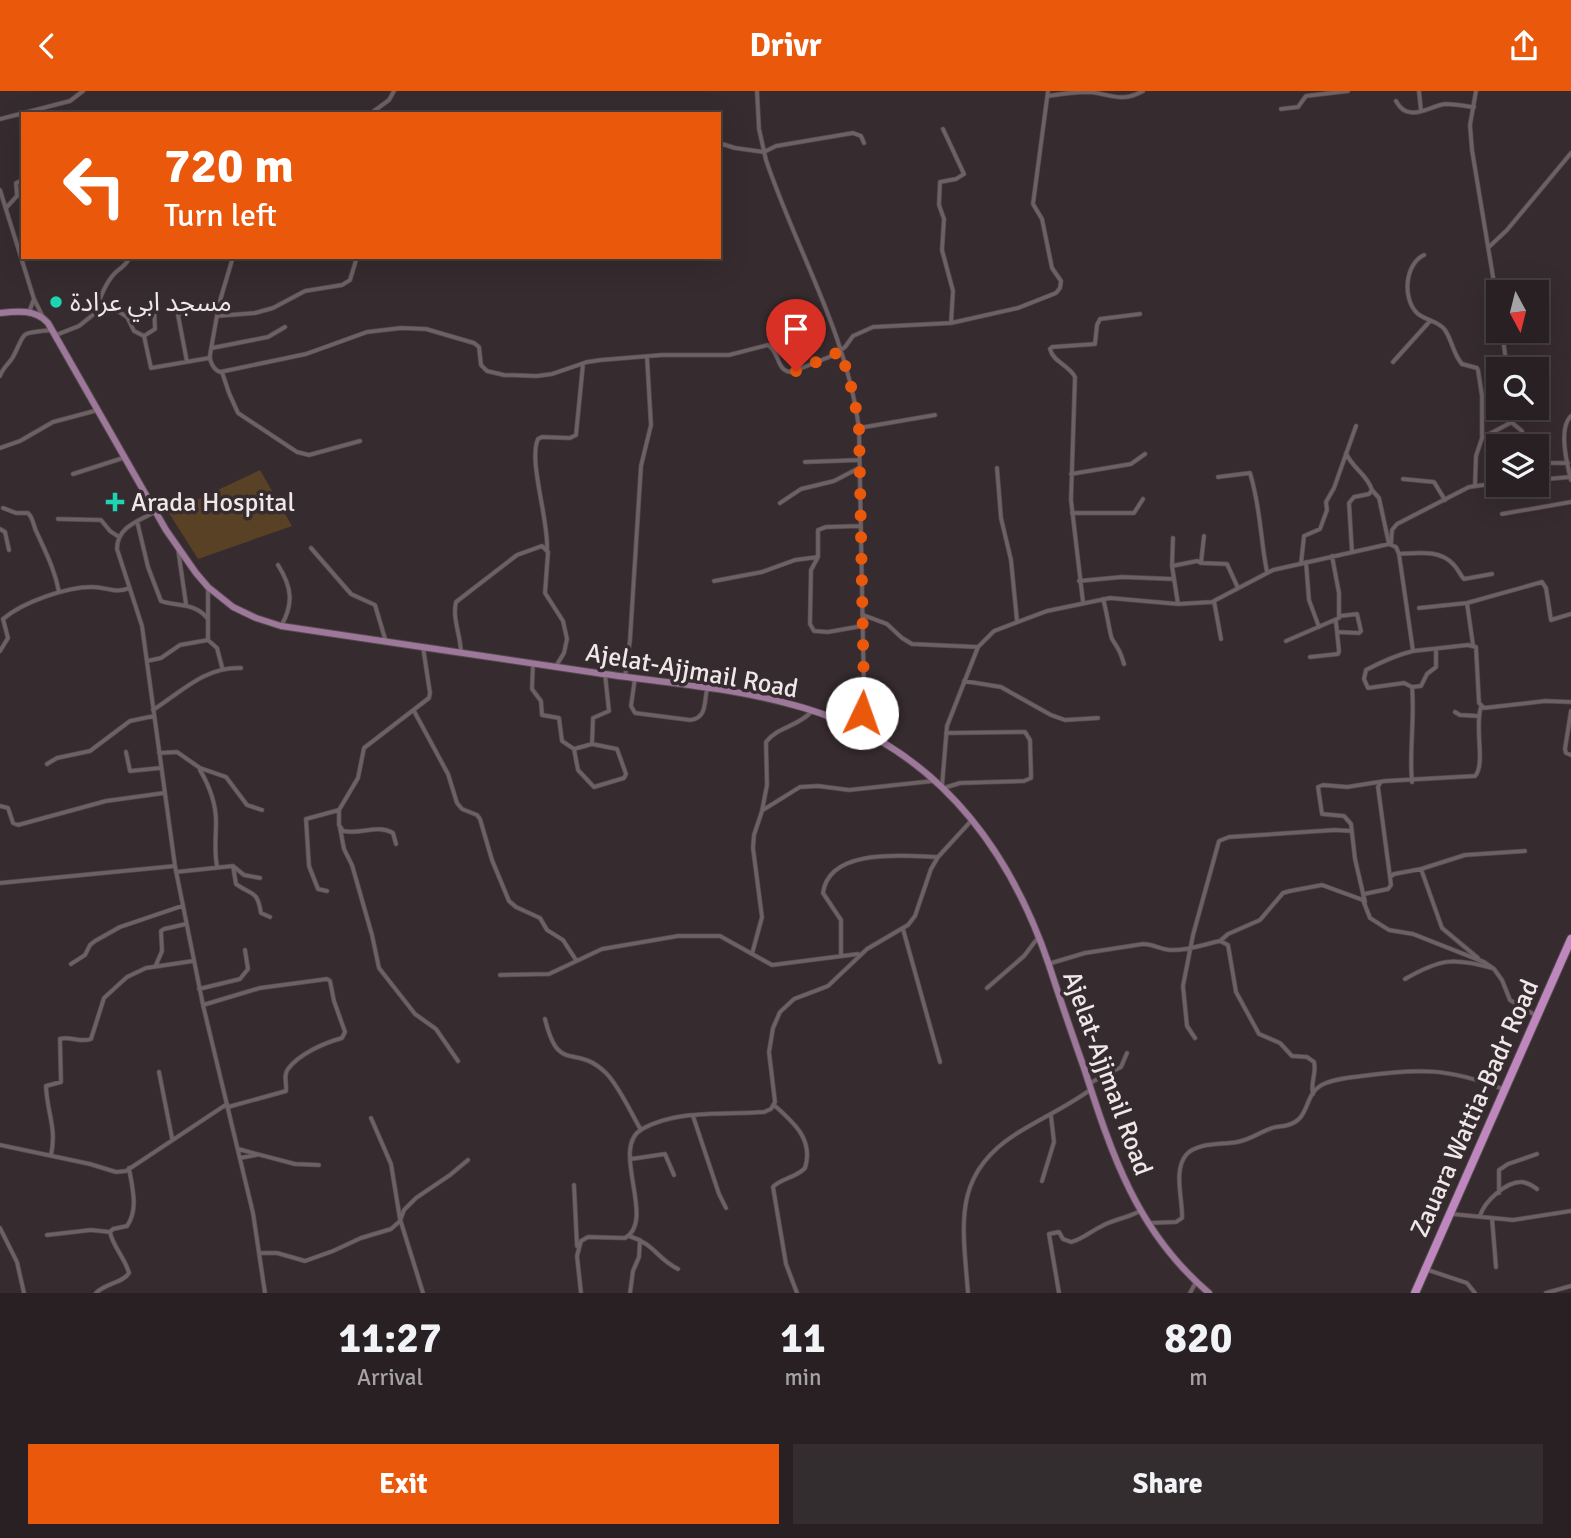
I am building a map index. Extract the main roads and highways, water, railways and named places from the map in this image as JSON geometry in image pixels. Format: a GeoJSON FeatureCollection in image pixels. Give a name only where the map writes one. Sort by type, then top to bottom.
{"type":"FeatureCollection","features":[{"type":"Feature","properties":{"kind":"highway","name":"Zauara Wattia-Badr Road"},"geometry":{"type":"LineString","coordinates":[[1415,1293],[1571,939]]}},
{"type":"Feature","properties":{"kind":"main road","name":"Ajelat-Ajjmail Road"},"geometry":{"type":"LineString","coordinates":[[0,313],[29,312],[44,318],[177,547],[208,587],[233,607],[281,626],[758,697],[812,710],[851,725],[875,738],[905,757],[943,787],[973,819],[1010,874],[1039,937],[1118,1167],[1140,1211],[1175,1259],[1209,1293]]}},
{"type":"Feature","properties":{"kind":"main road"},"geometry":{"type":"LineString","coordinates":[[851,725],[862,713]]}},
{"type":"Feature","properties":{"kind":"main road"},"geometry":{"type":"LineString","coordinates":[[869,719],[875,738]]}},
{"type":"Feature","properties":{"kind":"place","name":"مسجد ابي عرادة"},"geometry":{"type":"Point","coordinates":[56,302]}},
{"type":"Feature","properties":{"kind":"place","name":"Arada Hospital"},"geometry":{"type":"Point","coordinates":[115,502]}}]}
